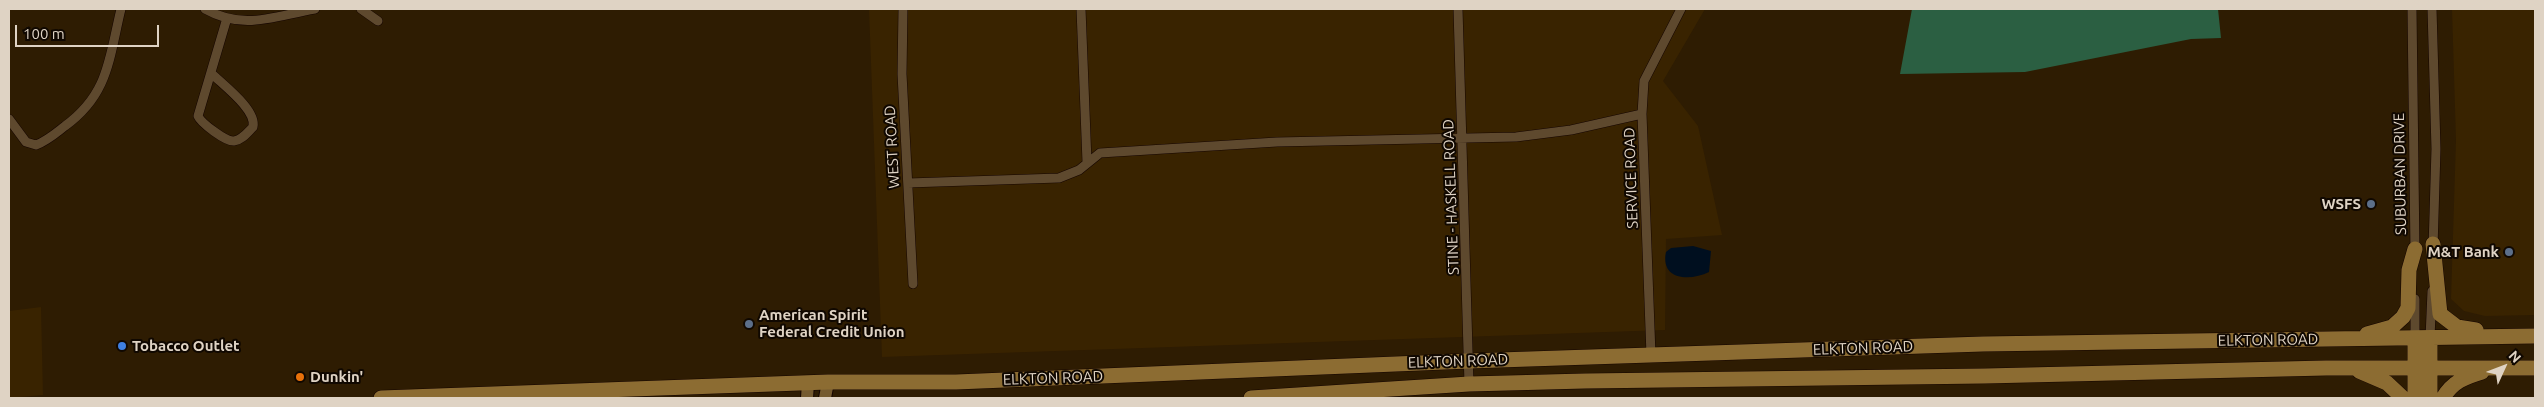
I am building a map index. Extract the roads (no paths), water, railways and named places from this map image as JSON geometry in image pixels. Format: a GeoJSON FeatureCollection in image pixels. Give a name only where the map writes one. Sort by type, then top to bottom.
{"type":"FeatureCollection","features":[{"type":"Feature","properties":{"kind":"main road"},"geometry":{"type":"LineString","coordinates":[[2433,244],[2440,314],[2450,323],[2470,330],[2535,329]]}},
{"type":"Feature","properties":{"kind":"main road"},"geometry":{"type":"LineString","coordinates":[[2352,339],[2392,326],[2403,317],[2409,301],[2409,270],[2415,249]]}},
{"type":"Feature","properties":{"kind":"main road","name":"ELKTON ROAD"},"geometry":{"type":"LineString","coordinates":[[381,398],[828,382],[956,382],[1469,361],[1983,344],[2535,336]]}},
{"type":"Feature","properties":{"kind":"main road"},"geometry":{"type":"LineString","coordinates":[[2415,398],[2414,367],[2423,338]]}},
{"type":"Feature","properties":{"kind":"main road"},"geometry":{"type":"LineString","coordinates":[[2423,338],[2430,367],[2430,398]]}},
{"type":"Feature","properties":{"kind":"main road","name":"ELKTON ROAD"},"geometry":{"type":"LineString","coordinates":[[1251,398],[1469,384],[2414,367],[2535,368]]}},
{"type":"Feature","properties":{"kind":"main road"},"geometry":{"type":"LineString","coordinates":[[2348,368],[2387,383],[2403,398]]}},
{"type":"Feature","properties":{"kind":"main road"},"geometry":{"type":"LineString","coordinates":[[2443,398],[2450,387],[2459,380],[2494,369]]}},
{"type":"Feature","properties":{"kind":"main road"},"geometry":{"type":"LineString","coordinates":[[825,398],[828,382]]}},
{"type":"Feature","properties":{"kind":"main road"},"geometry":{"type":"LineString","coordinates":[[807,398],[808,383]]}},
{"type":"Feature","properties":{"kind":"street"},"geometry":{"type":"LineString","coordinates":[[9,119],[26,142],[36,145],[77,118],[92,102],[101,87],[121,9]]}},
{"type":"Feature","properties":{"kind":"street"},"geometry":{"type":"LineString","coordinates":[[205,9],[227,18],[246,22],[286,12],[315,9]]}},
{"type":"Feature","properties":{"kind":"street"},"geometry":{"type":"LineString","coordinates":[[361,9],[378,21]]}},
{"type":"Feature","properties":{"kind":"street","name":"WEST ROAD"},"geometry":{"type":"LineString","coordinates":[[903,9],[902,74],[913,284]]}},
{"type":"Feature","properties":{"kind":"street"},"geometry":{"type":"LineString","coordinates":[[1081,9],[1087,162]]}},
{"type":"Feature","properties":{"kind":"street","name":"STINE - HASKELL ROAD"},"geometry":{"type":"LineString","coordinates":[[1458,9],[1466,228],[1464,239],[1467,263],[1469,384]]}},
{"type":"Feature","properties":{"kind":"street","name":"SERVICE ROAD"},"geometry":{"type":"LineString","coordinates":[[1651,355],[1642,114],[1644,81],[1681,9]]}},
{"type":"Feature","properties":{"kind":"street","name":"SUBURBAN DRIVE"},"geometry":{"type":"LineString","coordinates":[[2412,9],[2415,249],[2423,338]]}},
{"type":"Feature","properties":{"kind":"street"},"geometry":{"type":"LineString","coordinates":[[2423,338],[2433,244],[2436,149],[2432,9]]}},
{"type":"Feature","properties":{"kind":"street"},"geometry":{"type":"LineString","coordinates":[[211,73],[248,108],[253,116],[253,127],[237,140],[229,141],[200,120],[199,111],[227,18]]}},
{"type":"Feature","properties":{"kind":"street"},"geometry":{"type":"LineString","coordinates":[[908,183],[1059,178],[1079,170],[1100,153],[1277,142],[1516,136],[1571,130],[1642,114]]}},
{"type":"Feature","properties":{"kind":"water"},"geometry":{"type":"Polygon","coordinates":[[[1693,246],[1711,251],[1709,272],[1694,277],[1678,276],[1672,273],[1665,262],[1666,252],[1671,248],[1693,246]]]}},
{"type":"Feature","properties":{"kind":"place","name":"WSFS"},"geometry":{"type":"Point","coordinates":[2371,204]}},
{"type":"Feature","properties":{"kind":"place","name":"M&T Bank"},"geometry":{"type":"Point","coordinates":[2509,252]}},
{"type":"Feature","properties":{"kind":"place","name":"American Spirit Federal Credit Union"},"geometry":{"type":"Point","coordinates":[749,324]}},
{"type":"Feature","properties":{"kind":"place","name":"Tobacco Outlet"},"geometry":{"type":"Point","coordinates":[122,346]}},
{"type":"Feature","properties":{"kind":"place","name":"Dunkin'"},"geometry":{"type":"Point","coordinates":[300,377]}}]}
